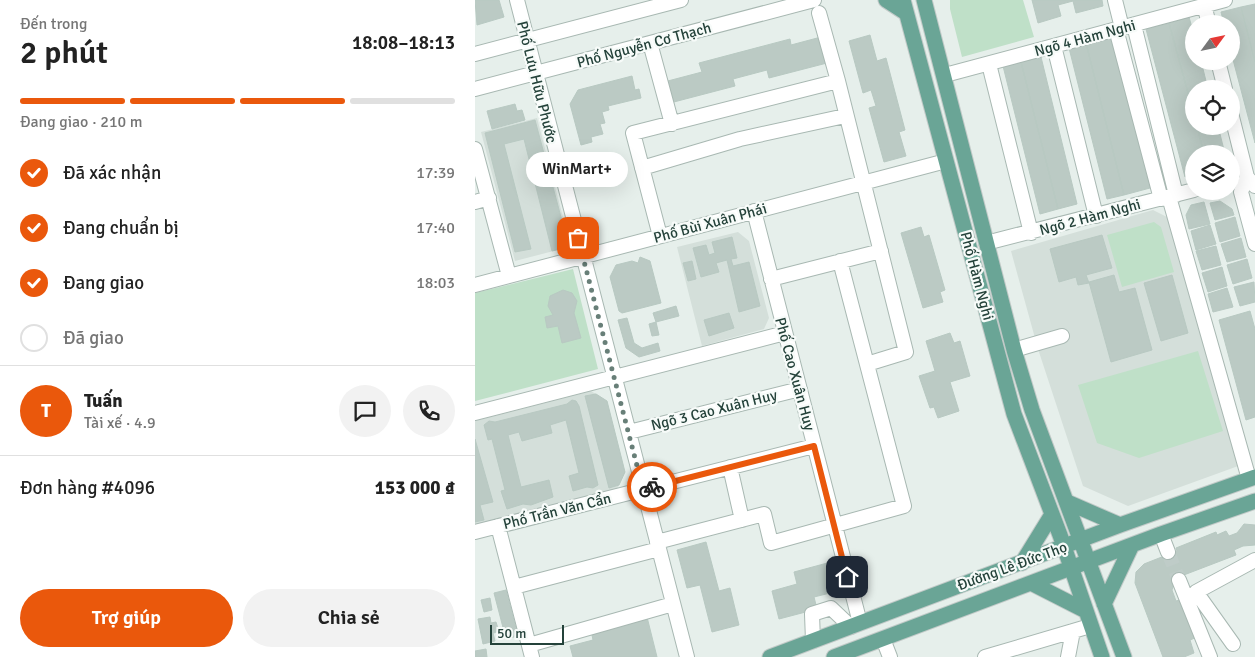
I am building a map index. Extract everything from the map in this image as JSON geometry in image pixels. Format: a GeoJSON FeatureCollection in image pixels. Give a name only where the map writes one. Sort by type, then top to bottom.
{"type":"FeatureCollection","features":[{"type":"Feature","properties":{"kind":"main road"},"geometry":{"type":"LineString","coordinates":[[886,0],[905,7]]}},
{"type":"Feature","properties":{"kind":"main road","name":"Phố Hàm Nghi"},"geometry":{"type":"LineString","coordinates":[[927,2],[986,243],[1032,410],[1124,657]]}},
{"type":"Feature","properties":{"kind":"main road","name":"Phố Hàm Nghi"},"geometry":{"type":"LineString","coordinates":[[905,7],[1014,414],[1102,657]]}},
{"type":"Feature","properties":{"kind":"main road","name":"Đường Lê Đức Thọ"},"geometry":{"type":"LineString","coordinates":[[770,657],[1064,548],[1120,525],[1252,478]]}},
{"type":"Feature","properties":{"kind":"main road","name":"Đường Lê Đức Thọ"},"geometry":{"type":"LineString","coordinates":[[834,657],[1161,534],[1255,501]]}},
{"type":"Feature","properties":{"kind":"main road"},"geometry":{"type":"LineString","coordinates":[[1067,502],[1120,525]]}},
{"type":"Feature","properties":{"kind":"main road"},"geometry":{"type":"LineString","coordinates":[[1021,563],[1051,516]]}},
{"type":"Feature","properties":{"kind":"main road"},"geometry":{"type":"LineString","coordinates":[[1104,604],[1132,545]]}},
{"type":"Feature","properties":{"kind":"main road"},"geometry":{"type":"LineString","coordinates":[[1031,583],[1084,610]]}},
{"type":"Feature","properties":{"kind":"street","name":"Phố Lưu Hữu Phước"},"geometry":{"type":"LineString","coordinates":[[517,0],[687,657]]}},
{"type":"Feature","properties":{"kind":"street"},"geometry":{"type":"LineString","coordinates":[[475,54],[681,0]]}},
{"type":"Feature","properties":{"kind":"street","name":"Phố Nguyễn Cơ Thạch"},"geometry":{"type":"LineString","coordinates":[[475,89],[535,73],[651,49],[813,0]]}},
{"type":"Feature","properties":{"kind":"street"},"geometry":{"type":"LineString","coordinates":[[1115,0],[1124,27],[1169,197],[1252,478]]}},
{"type":"Feature","properties":{"kind":"street","name":"Ngõ 4 Hàm Nghi"},"geometry":{"type":"LineString","coordinates":[[945,75],[1225,0]]}},
{"type":"Feature","properties":{"kind":"street"},"geometry":{"type":"LineString","coordinates":[[1204,6],[1206,15]]}},
{"type":"Feature","properties":{"kind":"street"},"geometry":{"type":"LineString","coordinates":[[819,13],[838,80],[845,116],[865,182],[907,352],[867,364]]}},
{"type":"Feature","properties":{"kind":"street"},"geometry":{"type":"LineString","coordinates":[[1054,46],[1096,216]]}},
{"type":"Feature","properties":{"kind":"street"},"geometry":{"type":"LineString","coordinates":[[651,49],[672,124]]}},
{"type":"Feature","properties":{"kind":"street"},"geometry":{"type":"LineString","coordinates":[[989,64],[1031,233]]}},
{"type":"Feature","properties":{"kind":"street"},"geometry":{"type":"LineString","coordinates":[[661,236],[633,133],[838,80]]}},
{"type":"Feature","properties":{"kind":"street"},"geometry":{"type":"LineString","coordinates":[[642,168],[740,139],[845,116]]}},
{"type":"Feature","properties":{"kind":"street"},"geometry":{"type":"LineString","coordinates":[[1238,135],[1252,179],[1241,192],[1255,244]]}},
{"type":"Feature","properties":{"kind":"street"},"geometry":{"type":"LineString","coordinates":[[475,148],[482,200],[509,276]]}},
{"type":"Feature","properties":{"kind":"street","name":"Phố Bùi Xuân Phái"},"geometry":{"type":"LineString","coordinates":[[475,284],[945,161]]}},
{"type":"Feature","properties":{"kind":"street","name":"Ngõ 2 Hàm Nghi"},"geometry":{"type":"LineString","coordinates":[[986,243],[1185,193]]}},
{"type":"Feature","properties":{"kind":"street","name":"Phố Cao Xuân Huy"},"geometry":{"type":"LineString","coordinates":[[754,211],[834,526],[856,625]]}},
{"type":"Feature","properties":{"kind":"street"},"geometry":{"type":"LineString","coordinates":[[771,279],[881,251]]}},
{"type":"Feature","properties":{"kind":"street"},"geometry":{"type":"LineString","coordinates":[[514,587],[764,514],[771,543],[904,506],[840,261]]}},
{"type":"Feature","properties":{"kind":"street"},"geometry":{"type":"LineString","coordinates":[[991,327],[1007,322]]}},
{"type":"Feature","properties":{"kind":"street"},"geometry":{"type":"LineString","coordinates":[[475,413],[785,333]]}},
{"type":"Feature","properties":{"kind":"street"},"geometry":{"type":"LineString","coordinates":[[1014,350],[1062,336]]}},
{"type":"Feature","properties":{"kind":"street","name":"Ngõ 3 Cao Xuân Huy"},"geometry":{"type":"LineString","coordinates":[[629,432],[800,389]]}},
{"type":"Feature","properties":{"kind":"street","name":"Phố Trần Văn Cẩn"},"geometry":{"type":"LineString","coordinates":[[475,532],[814,446]]}},
{"type":"Feature","properties":{"kind":"street"},"geometry":{"type":"LineString","coordinates":[[730,467],[742,520]]}},
{"type":"Feature","properties":{"kind":"street"},"geometry":{"type":"LineString","coordinates":[[498,526],[531,651],[673,604]]}},
{"type":"Feature","properties":{"kind":"street"},"geometry":{"type":"LineString","coordinates":[[1161,534],[1168,552]]}},
{"type":"Feature","properties":{"kind":"street"},"geometry":{"type":"LineString","coordinates":[[1233,644],[1196,592],[1253,565]]}},
{"type":"Feature","properties":{"kind":"street"},"geometry":{"type":"LineString","coordinates":[[1179,580],[1210,657]]}},
{"type":"Feature","properties":{"kind":"street"},"geometry":{"type":"LineString","coordinates":[[813,641],[812,614],[831,608],[856,625]]}},
{"type":"Feature","properties":{"kind":"street"},"geometry":{"type":"LineString","coordinates":[[985,657],[1090,626]]}},
{"type":"Feature","properties":{"kind":"street"},"geometry":{"type":"LineString","coordinates":[[1068,657],[1073,631]]}},
{"type":"Feature","properties":{"kind":"street"},"geometry":{"type":"LineString","coordinates":[[883,638],[890,657]]}},
{"type":"Feature","properties":{"kind":"shaded area"},"geometry":{"type":"Polygon","coordinates":[[[537,118],[570,244],[569,247],[515,261],[481,132],[537,118]]]}},
{"type":"Feature","properties":{"kind":"shaded area"},"geometry":{"type":"Polygon","coordinates":[[[1153,210],[1167,217],[1241,465],[1128,506],[1083,486],[1038,349],[1011,251],[1153,210]]]}},
{"type":"Feature","properties":{"kind":"shaded area"},"geometry":{"type":"Polygon","coordinates":[[[738,232],[749,241],[769,318],[764,329],[702,346],[677,247],[738,232]]]}},
{"type":"Feature","properties":{"kind":"shaded area"},"geometry":{"type":"Polygon","coordinates":[[[591,391],[607,401],[625,472],[617,489],[475,525],[475,421],[591,391]]]}},
{"type":"Feature","properties":{"kind":"green space"},"geometry":{"type":"Polygon","coordinates":[[[950,0],[1023,0],[1034,37],[962,57],[950,9],[950,0]]]}},
{"type":"Feature","properties":{"kind":"green space"},"geometry":{"type":"Polygon","coordinates":[[[1154,222],[1161,227],[1174,272],[1122,287],[1107,235],[1154,222]]]}},
{"type":"Feature","properties":{"kind":"green space"},"geometry":{"type":"Polygon","coordinates":[[[573,269],[598,369],[475,401],[475,293],[573,269]]]}},
{"type":"Feature","properties":{"kind":"green space"},"geometry":{"type":"Polygon","coordinates":[[[1198,351],[1223,431],[1139,458],[1097,443],[1078,385],[1198,351]]]}},
{"type":"Feature","properties":{"kind":"building"},"geometry":{"type":"Polygon","coordinates":[[[475,0],[499,0],[504,17],[477,25],[475,0]]]}},
{"type":"Feature","properties":{"kind":"building"},"geometry":{"type":"Polygon","coordinates":[[[1032,0],[1102,0],[1103,6],[1076,13],[1073,1],[1058,5],[1061,16],[1038,23],[1032,0]]]}},
{"type":"Feature","properties":{"kind":"building"},"geometry":{"type":"Polygon","coordinates":[[[1255,4],[1255,62],[1241,7],[1255,4]]]}},
{"type":"Feature","properties":{"kind":"building"},"geometry":{"type":"Polygon","coordinates":[[[1241,7],[1255,62],[1255,143],[1240,80],[1236,70],[1240,70],[1240,15],[1222,15],[1221,12],[1241,7]]]}},
{"type":"Feature","properties":{"kind":"building"},"geometry":{"type":"Polygon","coordinates":[[[1185,18],[1185,70],[1203,70],[1206,80],[1185,80],[1185,82],[1169,23],[1185,18]]]}},
{"type":"Feature","properties":{"kind":"building"},"geometry":{"type":"Polygon","coordinates":[[[1169,23],[1185,82],[1185,135],[1199,135],[1202,145],[1185,145],[1185,177],[1146,29],[1169,23]]]}},
{"type":"Feature","properties":{"kind":"building"},"geometry":{"type":"Polygon","coordinates":[[[870,35],[877,61],[886,58],[905,130],[899,132],[906,156],[884,162],[869,108],[876,106],[871,90],[863,93],[849,41],[870,35]]]}},
{"type":"Feature","properties":{"kind":"building"},"geometry":{"type":"Polygon","coordinates":[[[821,37],[827,63],[769,78],[767,70],[733,79],[735,86],[670,103],[664,82],[702,72],[699,63],[790,39],[791,45],[821,37]]]}},
{"type":"Feature","properties":{"kind":"building"},"geometry":{"type":"Polygon","coordinates":[[[1112,37],[1150,188],[1124,195],[1086,43],[1112,37]]]}},
{"type":"Feature","properties":{"kind":"building"},"geometry":{"type":"Polygon","coordinates":[[[1086,43],[1124,195],[1107,199],[1069,48],[1086,43]]]}},
{"type":"Feature","properties":{"kind":"building"},"geometry":{"type":"Polygon","coordinates":[[[1041,57],[1077,204],[1058,209],[1021,62],[1041,57]]]}},
{"type":"Feature","properties":{"kind":"building"},"geometry":{"type":"Polygon","coordinates":[[[1021,62],[1058,209],[1040,214],[1003,66],[1021,62]]]}},
{"type":"Feature","properties":{"kind":"building"},"geometry":{"type":"Polygon","coordinates":[[[632,76],[635,90],[639,89],[641,98],[608,106],[609,110],[602,112],[605,123],[600,124],[603,134],[591,137],[592,142],[581,145],[570,104],[578,90],[632,76]]]}},
{"type":"Feature","properties":{"kind":"building"},"geometry":{"type":"Polygon","coordinates":[[[515,104],[517,111],[522,110],[525,120],[492,129],[487,111],[515,104]]]}},
{"type":"Feature","properties":{"kind":"building"},"geometry":{"type":"Polygon","coordinates":[[[535,120],[569,247],[552,251],[524,139],[504,144],[531,249],[515,252],[485,133],[535,120]]]}},
{"type":"Feature","properties":{"kind":"building"},"geometry":{"type":"Polygon","coordinates":[[[1199,135],[1220,135],[1223,145],[1202,145],[1199,135]]]}},
{"type":"Feature","properties":{"kind":"building"},"geometry":{"type":"Polygon","coordinates":[[[1220,201],[1232,209],[1234,215],[1215,220],[1210,203],[1220,201]]]}},
{"type":"Feature","properties":{"kind":"building"},"geometry":{"type":"Polygon","coordinates":[[[1204,202],[1210,224],[1189,229],[1186,215],[1191,205],[1204,202]]]}},
{"type":"Feature","properties":{"kind":"building"},"geometry":{"type":"Polygon","coordinates":[[[1235,217],[1240,236],[1220,242],[1215,223],[1235,217]]]}},
{"type":"Feature","properties":{"kind":"building"},"geometry":{"type":"Polygon","coordinates":[[[1210,225],[1216,244],[1196,250],[1191,231],[1210,225]]]}},
{"type":"Feature","properties":{"kind":"building"},"geometry":{"type":"Polygon","coordinates":[[[921,227],[924,237],[929,235],[945,290],[940,292],[943,302],[923,308],[901,233],[921,227]]]}},
{"type":"Feature","properties":{"kind":"building"},"geometry":{"type":"Polygon","coordinates":[[[1102,235],[1112,268],[1086,275],[1089,283],[1078,285],[1076,277],[1059,282],[1050,249],[1102,235]]]}},
{"type":"Feature","properties":{"kind":"building"},"geometry":{"type":"Polygon","coordinates":[[[732,237],[737,258],[731,259],[733,266],[749,262],[760,306],[739,312],[727,260],[716,263],[719,272],[701,277],[693,248],[706,245],[709,255],[715,253],[712,242],[732,237]]]}},
{"type":"Feature","properties":{"kind":"building"},"geometry":{"type":"Polygon","coordinates":[[[1241,238],[1246,257],[1227,262],[1221,244],[1241,238]]]}},
{"type":"Feature","properties":{"kind":"building"},"geometry":{"type":"Polygon","coordinates":[[[1216,246],[1221,265],[1202,270],[1196,251],[1216,246]]]}},
{"type":"Feature","properties":{"kind":"building"},"geometry":{"type":"Polygon","coordinates":[[[640,257],[650,261],[661,303],[622,313],[619,311],[610,277],[616,265],[632,261],[638,263],[640,257]]]}},
{"type":"Feature","properties":{"kind":"building"},"geometry":{"type":"Polygon","coordinates":[[[1247,259],[1252,278],[1233,284],[1227,265],[1247,259]]]}},
{"type":"Feature","properties":{"kind":"building"},"geometry":{"type":"Polygon","coordinates":[[[692,261],[696,279],[688,281],[683,263],[692,261]]]}},
{"type":"Feature","properties":{"kind":"building"},"geometry":{"type":"Polygon","coordinates":[[[1222,267],[1227,286],[1208,292],[1202,273],[1222,267]]]}},
{"type":"Feature","properties":{"kind":"building"},"geometry":{"type":"Polygon","coordinates":[[[1114,275],[1119,292],[1135,288],[1152,350],[1111,362],[1089,282],[1114,275]]]}},
{"type":"Feature","properties":{"kind":"building"},"geometry":{"type":"Polygon","coordinates":[[[1172,275],[1188,333],[1161,341],[1144,283],[1172,275]]]}},
{"type":"Feature","properties":{"kind":"building"},"geometry":{"type":"Polygon","coordinates":[[[1254,282],[1255,302],[1240,306],[1234,287],[1254,282]]]}},
{"type":"Feature","properties":{"kind":"building"},"geometry":{"type":"Polygon","coordinates":[[[1227,288],[1233,307],[1213,312],[1208,294],[1227,288]]]}},
{"type":"Feature","properties":{"kind":"building"},"geometry":{"type":"Polygon","coordinates":[[[563,290],[572,293],[577,301],[574,313],[581,338],[562,343],[558,326],[547,328],[545,317],[553,315],[548,306],[550,296],[563,290]]]}},
{"type":"Feature","properties":{"kind":"building"},"geometry":{"type":"Polygon","coordinates":[[[676,306],[679,316],[656,322],[653,313],[676,306]]]}},
{"type":"Feature","properties":{"kind":"building"},"geometry":{"type":"Polygon","coordinates":[[[1250,311],[1255,329],[1255,417],[1246,420],[1219,320],[1250,311]]]}},
{"type":"Feature","properties":{"kind":"building"},"geometry":{"type":"Polygon","coordinates":[[[729,313],[734,328],[709,336],[704,320],[729,313]]]}},
{"type":"Feature","properties":{"kind":"building"},"geometry":{"type":"Polygon","coordinates":[[[627,318],[634,343],[642,348],[658,343],[660,351],[639,357],[626,348],[618,320],[627,318]]]}},
{"type":"Feature","properties":{"kind":"building"},"geometry":{"type":"Polygon","coordinates":[[[656,322],[659,335],[652,336],[649,324],[656,322]]]}},
{"type":"Feature","properties":{"kind":"building"},"geometry":{"type":"Polygon","coordinates":[[[950,333],[954,343],[960,341],[970,376],[950,382],[959,411],[938,418],[934,407],[930,408],[919,376],[935,371],[926,341],[950,333]]]}},
{"type":"Feature","properties":{"kind":"building"},"geometry":{"type":"Polygon","coordinates":[[[596,394],[607,401],[625,472],[619,485],[609,488],[585,396],[596,394]]]}},
{"type":"Feature","properties":{"kind":"building"},"geometry":{"type":"Polygon","coordinates":[[[572,400],[576,401],[579,406],[598,485],[593,488],[587,487],[573,491],[569,476],[579,473],[566,420],[550,425],[552,433],[522,441],[519,432],[508,435],[521,487],[549,480],[553,497],[531,505],[523,504],[507,509],[501,491],[505,490],[492,439],[488,440],[484,425],[489,421],[495,422],[567,404],[572,400]]]}},
{"type":"Feature","properties":{"kind":"building"},"geometry":{"type":"Polygon","coordinates":[[[475,439],[493,502],[480,505],[484,520],[475,522],[475,439]]]}},
{"type":"Feature","properties":{"kind":"building"},"geometry":{"type":"Polygon","coordinates":[[[1244,524],[1255,525],[1255,545],[1243,546],[1234,550],[1236,555],[1176,578],[1172,590],[1176,601],[1183,599],[1197,637],[1190,640],[1194,653],[1184,657],[1163,657],[1135,583],[1136,572],[1144,564],[1177,551],[1176,548],[1216,532],[1217,535],[1226,531],[1229,536],[1237,533],[1244,524]]]}},
{"type":"Feature","properties":{"kind":"building"},"geometry":{"type":"Polygon","coordinates":[[[706,542],[719,591],[730,588],[739,625],[712,632],[700,585],[687,588],[677,550],[706,542]]]}},
{"type":"Feature","properties":{"kind":"building"},"geometry":{"type":"Polygon","coordinates":[[[831,562],[838,591],[814,597],[817,609],[779,619],[772,591],[797,584],[794,572],[831,562]]]}},
{"type":"Feature","properties":{"kind":"building"},"geometry":{"type":"Polygon","coordinates":[[[506,590],[518,636],[506,639],[494,593],[506,590]]]}},
{"type":"Feature","properties":{"kind":"building"},"geometry":{"type":"Polygon","coordinates":[[[490,598],[492,610],[484,612],[481,600],[490,598]]]}},
{"type":"Feature","properties":{"kind":"building"},"geometry":{"type":"Polygon","coordinates":[[[490,617],[491,623],[496,622],[499,632],[493,633],[495,641],[483,644],[478,619],[490,617]]]}},
{"type":"Feature","properties":{"kind":"building"},"geometry":{"type":"Polygon","coordinates":[[[647,617],[657,657],[573,657],[570,646],[593,640],[591,630],[647,617]]]}},
{"type":"Feature","properties":{"kind":"building"},"geometry":{"type":"Polygon","coordinates":[[[486,649],[487,657],[475,657],[475,651],[486,649]]]}},
{"type":"Feature","properties":{"kind":"tunnel"},"geometry":{"type":"LineString","coordinates":[[1168,552],[1179,580]]}},
{"type":"Feature","properties":{"kind":"way so far"},"geometry":{"type":"LineString","coordinates":[[578,238],[643,489],[652,487]]}},
{"type":"Feature","properties":{"kind":"place","name":"WinMart+"},"geometry":{"type":"Point","coordinates":[578,238]}},
{"type":"Feature","properties":{"kind":"route"},"geometry":{"type":"LineString","coordinates":[[652,487],[814,446],[847,577]]}}]}
